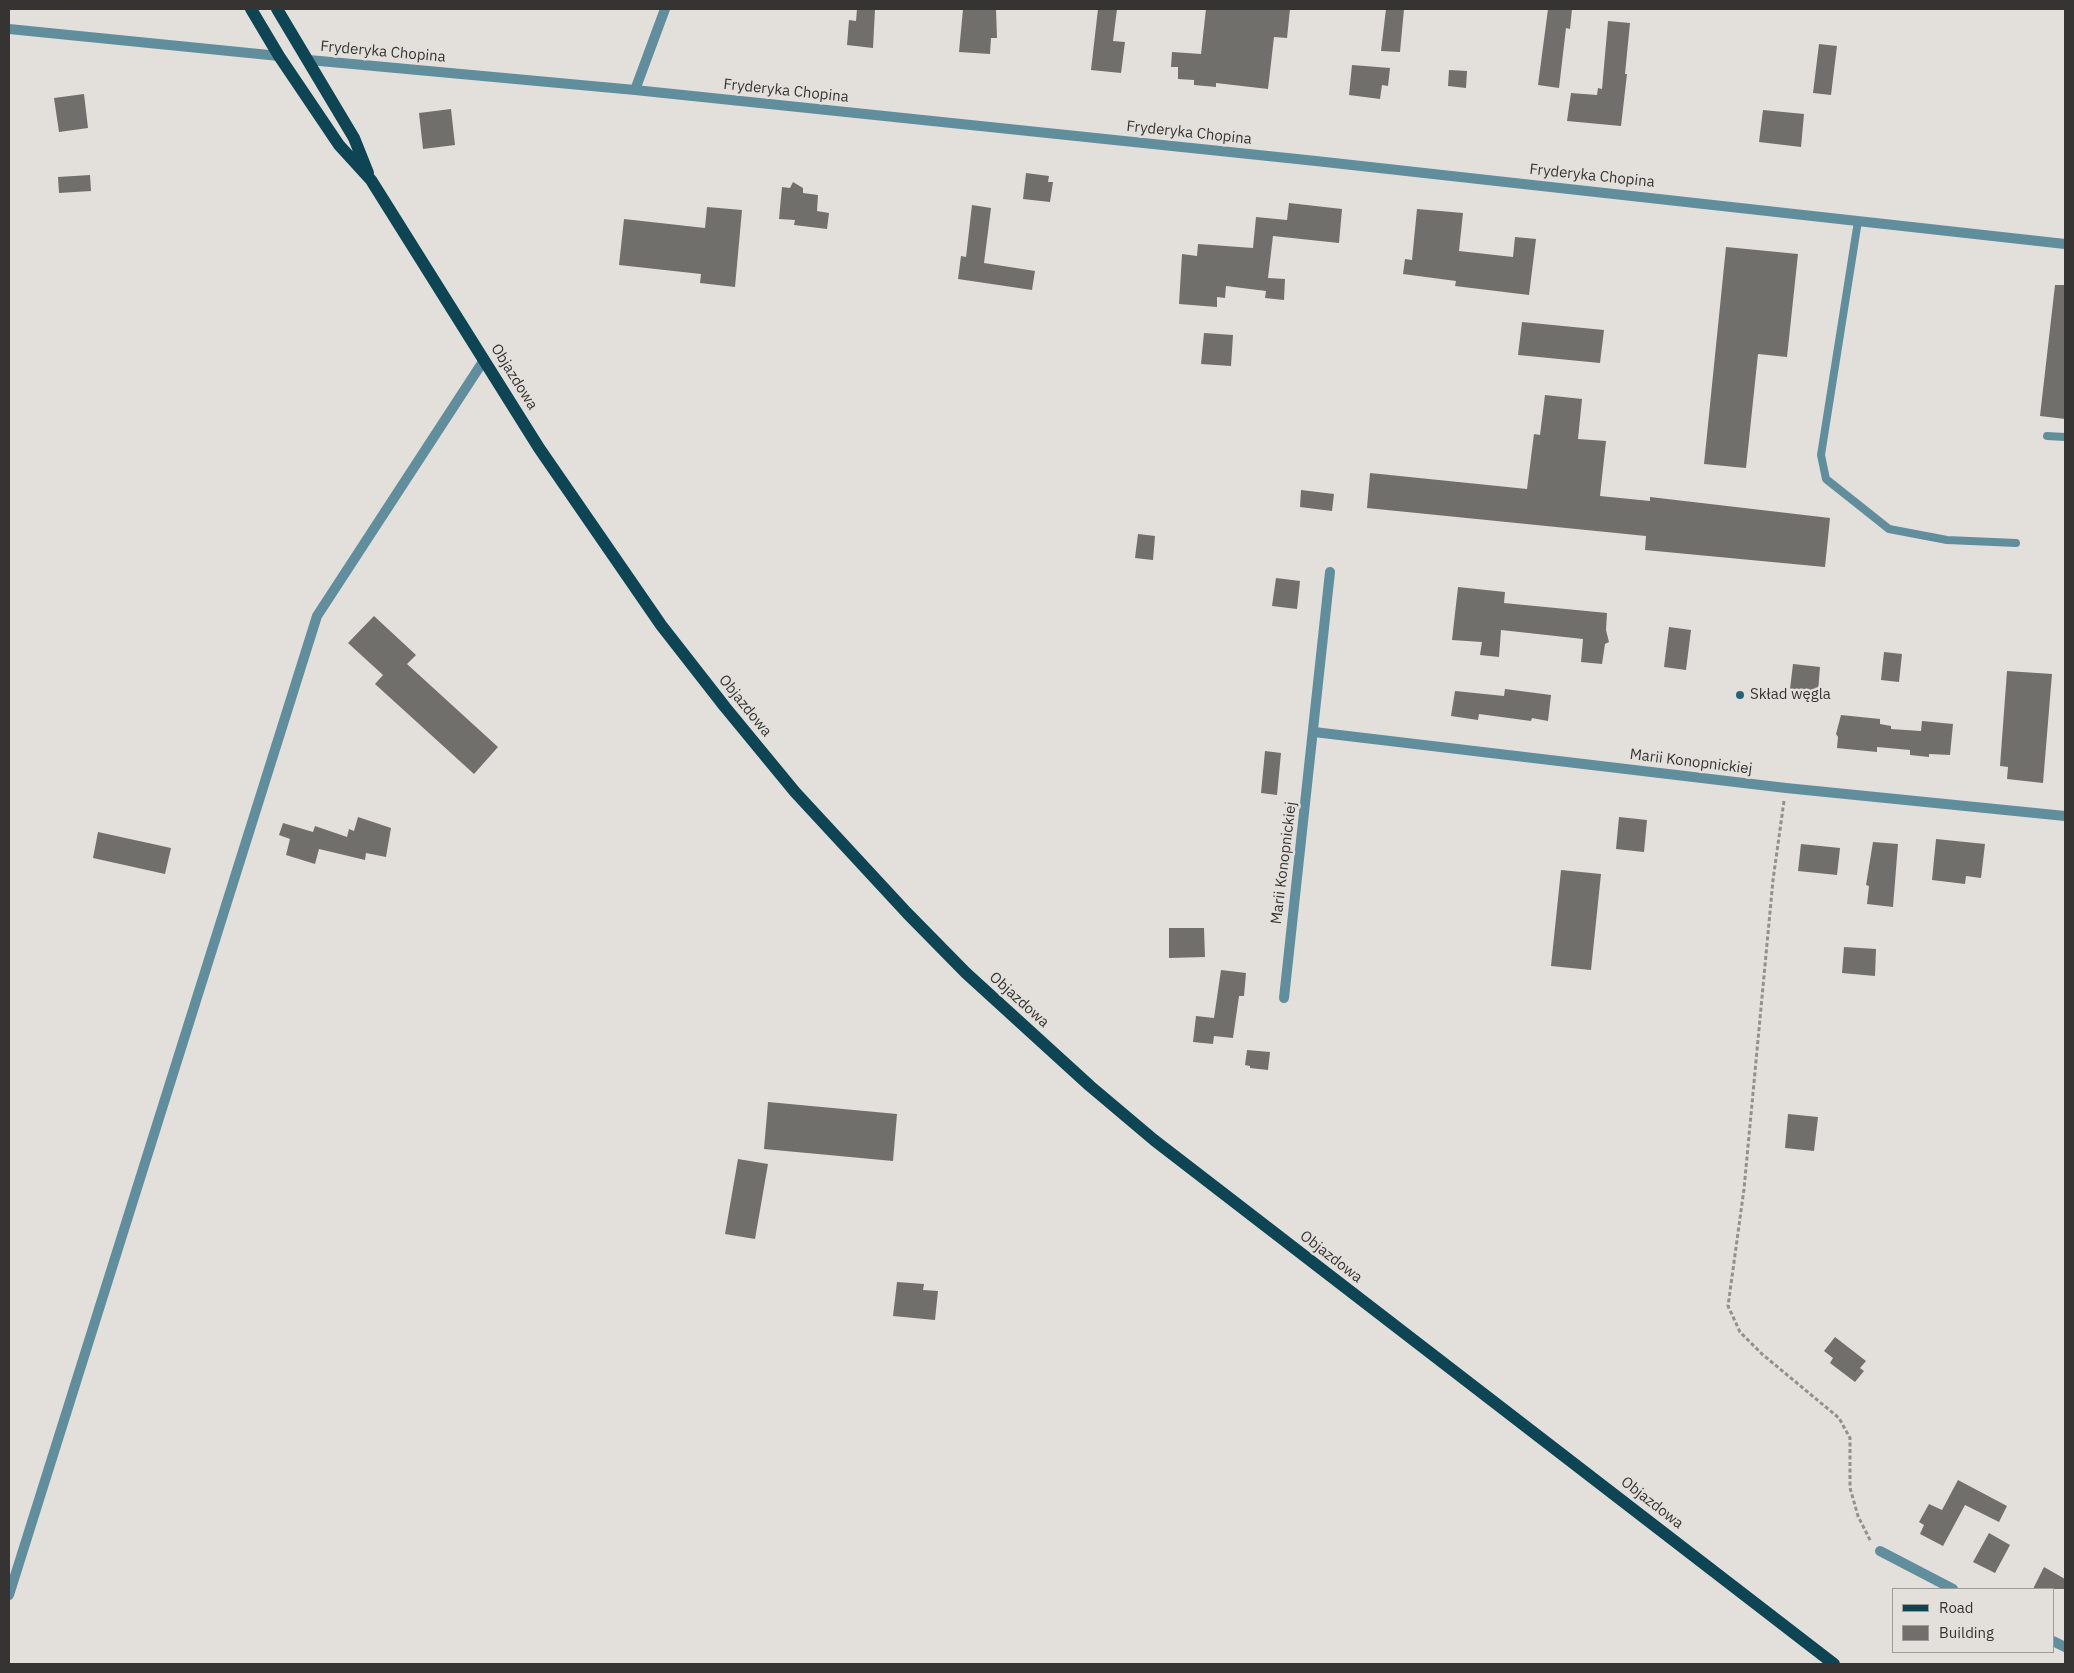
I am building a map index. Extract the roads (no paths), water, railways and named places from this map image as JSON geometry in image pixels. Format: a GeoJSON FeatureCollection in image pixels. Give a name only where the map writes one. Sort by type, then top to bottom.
{"type":"FeatureCollection","features":[{"type":"Feature","properties":{"kind":"main road","name":"Objazdowa"},"geometry":{"type":"LineString","coordinates":[[250,9],[339,145],[371,180]]}},
{"type":"Feature","properties":{"kind":"main road","name":"Objazdowa"},"geometry":{"type":"LineString","coordinates":[[277,9],[354,138],[371,180],[539,448],[598,536],[661,625],[725,707],[849,853],[966,973],[1090,1086],[1154,1140],[1834,1664]]}},
{"type":"Feature","properties":{"kind":"street"},"geometry":{"type":"LineString","coordinates":[[635,90],[665,9]]}},
{"type":"Feature","properties":{"kind":"street"},"geometry":{"type":"LineString","coordinates":[[9,29],[279,56]]}},
{"type":"Feature","properties":{"kind":"street","name":"Fryderyka Chopina"},"geometry":{"type":"LineString","coordinates":[[309,60],[635,90],[1316,161],[2065,244]]}},
{"type":"Feature","properties":{"kind":"street"},"geometry":{"type":"LineString","coordinates":[[9,1595],[317,616],[484,360]]}},
{"type":"Feature","properties":{"kind":"street","name":"Marii Konopnickiej"},"geometry":{"type":"LineString","coordinates":[[1284,998],[1330,572]]}},
{"type":"Feature","properties":{"kind":"street","name":"Marii Konopnickiej"},"geometry":{"type":"LineString","coordinates":[[1314,732],[1786,788],[2065,816]]}},
{"type":"Feature","properties":{"kind":"street"},"geometry":{"type":"LineString","coordinates":[[1880,1551],[1952,1588]]}},
{"type":"Feature","properties":{"kind":"lane"},"geometry":{"type":"LineString","coordinates":[[1858,221],[1821,455],[1826,479],[1889,529],[1947,540],[2016,543]]}},
{"type":"Feature","properties":{"kind":"lane"},"geometry":{"type":"LineString","coordinates":[[2047,436],[2065,437]]}},
{"type":"Feature","properties":{"kind":"place","name":"Skład węgla"},"geometry":{"type":"Point","coordinates":[1740,695]}}]}
